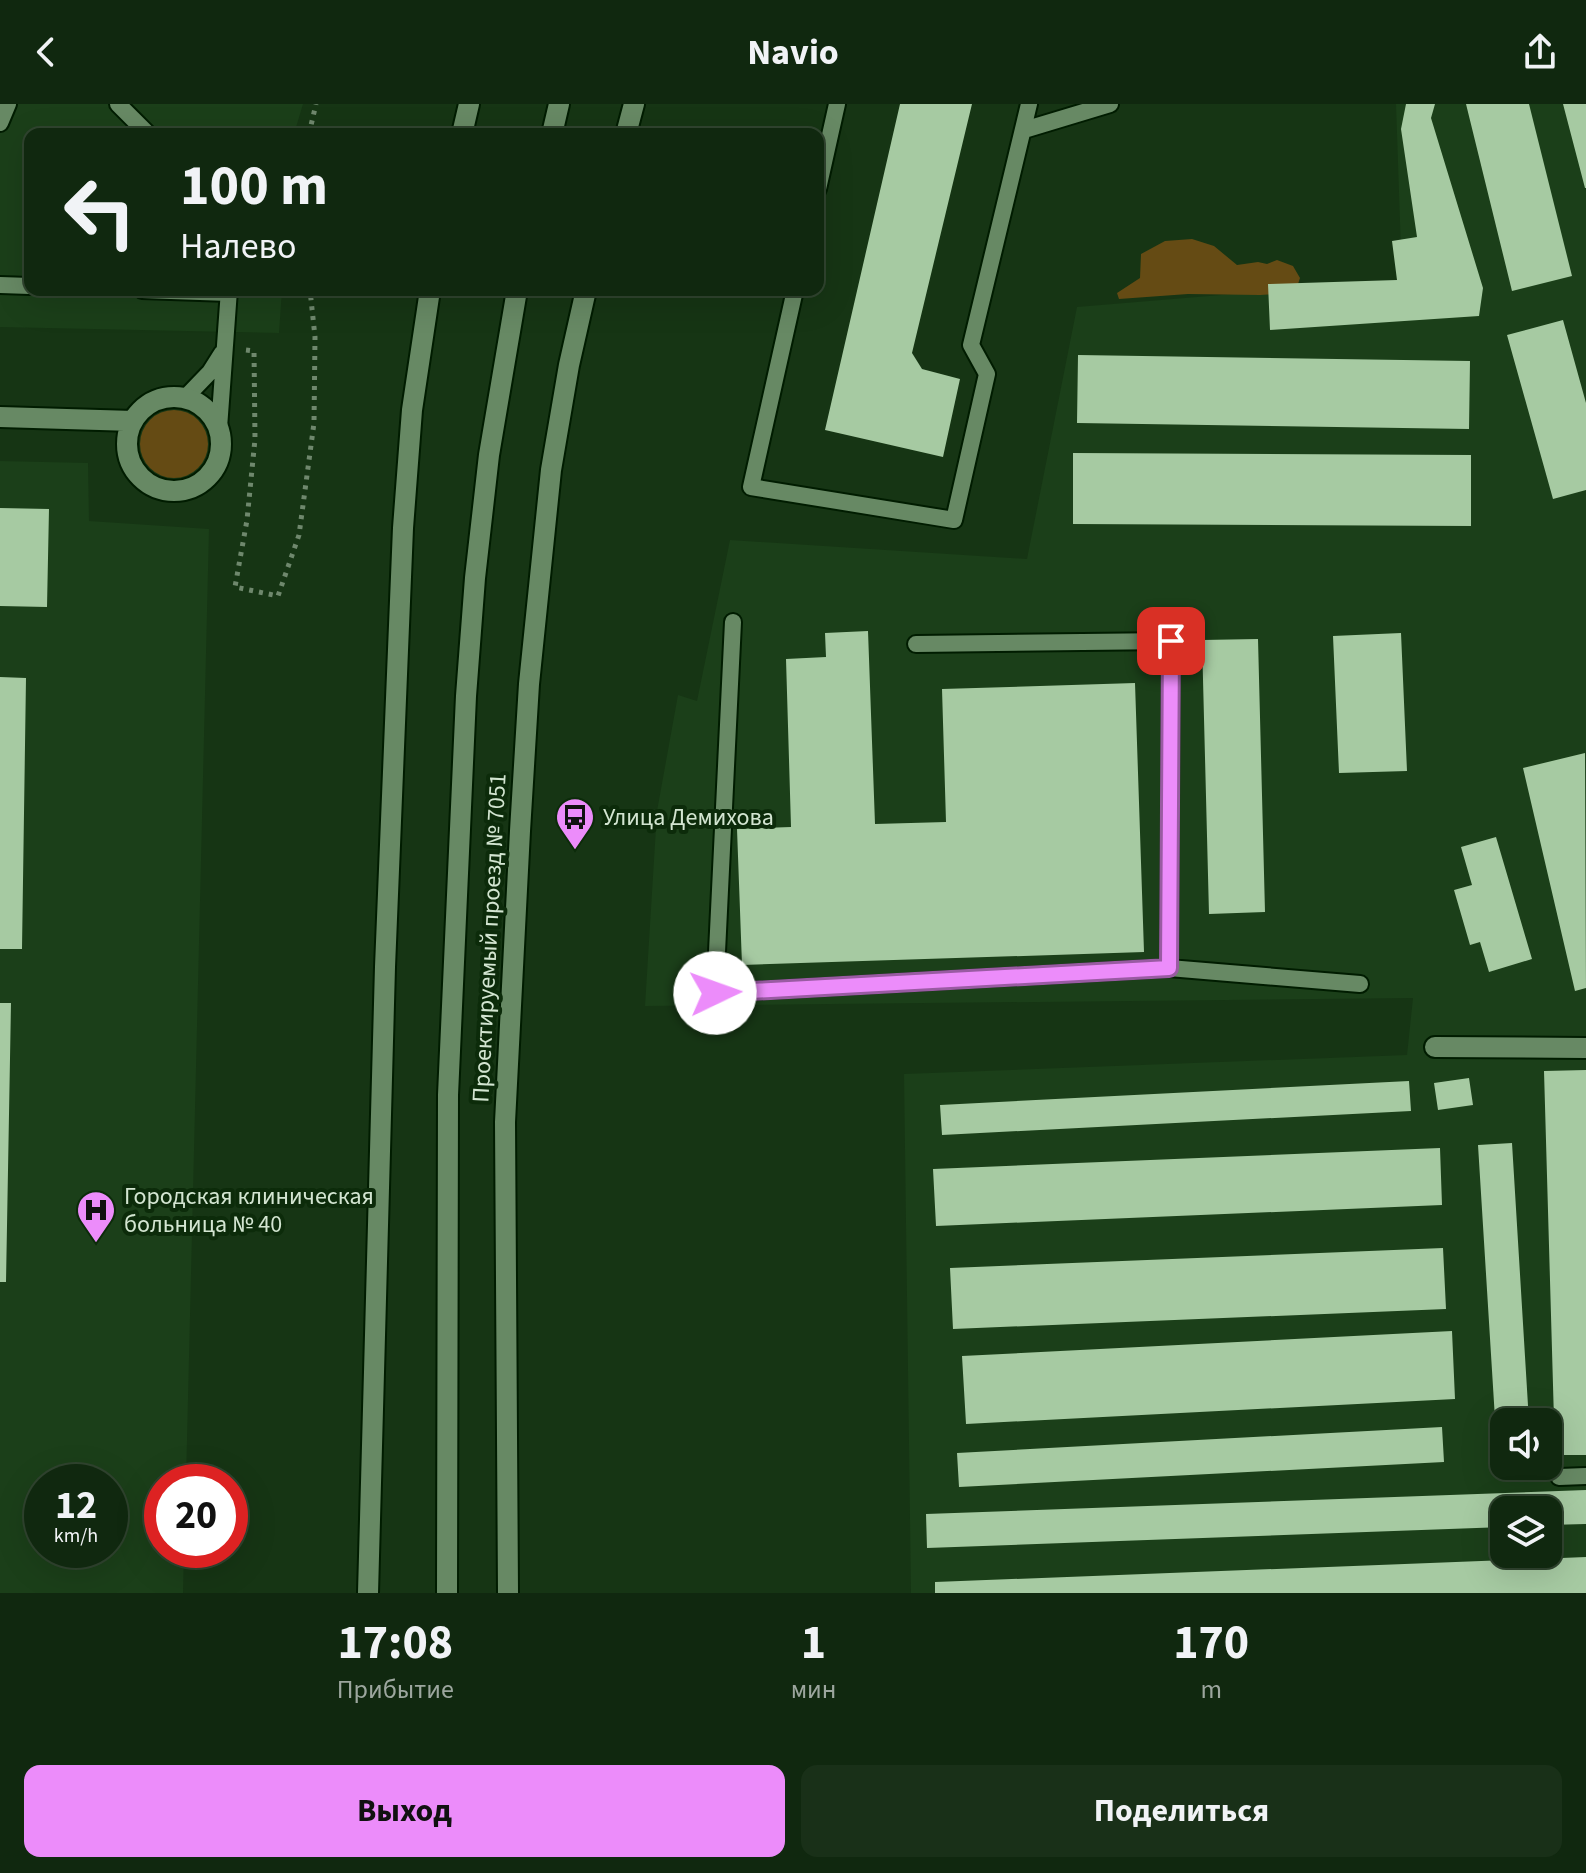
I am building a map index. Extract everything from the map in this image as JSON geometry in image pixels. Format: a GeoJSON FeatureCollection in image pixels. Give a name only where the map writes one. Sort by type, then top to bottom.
{"type":"FeatureCollection","features":[{"type":"Feature","properties":{"kind":"main road"},"geometry":{"type":"LineString","coordinates":[[463,128],[469,104]]}},
{"type":"Feature","properties":{"kind":"main road"},"geometry":{"type":"LineString","coordinates":[[553,128],[559,104]]}},
{"type":"Feature","properties":{"kind":"main road"},"geometry":{"type":"LineString","coordinates":[[628,128],[634,104]]}},
{"type":"Feature","properties":{"kind":"main road"},"geometry":{"type":"LineString","coordinates":[[368,1593],[382,1081],[403,528],[412,410],[429,296]]}},
{"type":"Feature","properties":{"kind":"main road","name":"Проектируемый проезд № 7051"},"geometry":{"type":"LineString","coordinates":[[447,1593],[448,1095],[466,696],[489,455],[516,296]]}},
{"type":"Feature","properties":{"kind":"main road","name":"Проектируемый проезд № 7051"},"geometry":{"type":"LineString","coordinates":[[508,1593],[505,1122],[520,831],[529,684],[551,470],[585,296]]}},
{"type":"Feature","properties":{"kind":"main road"},"geometry":{"type":"LineString","coordinates":[[169,397],[185,398],[200,405],[219,428],[219,459],[212,473],[187,490],[156,488],[143,480],[133,468],[127,438],[141,410],[154,401],[169,397]]}},
{"type":"Feature","properties":{"kind":"main road"},"geometry":{"type":"LineString","coordinates":[[0,417],[133,421]]}},
{"type":"Feature","properties":{"kind":"main road"},"geometry":{"type":"LineString","coordinates":[[1435,1047],[1586,1048]]}},
{"type":"Feature","properties":{"kind":"lane"},"geometry":{"type":"LineString","coordinates":[[0,123],[8,104]]}},
{"type":"Feature","properties":{"kind":"lane"},"geometry":{"type":"LineString","coordinates":[[118,104],[142,128]]}},
{"type":"Feature","properties":{"kind":"lane"},"geometry":{"type":"LineString","coordinates":[[824,162],[837,104]]}},
{"type":"Feature","properties":{"kind":"lane"},"geometry":{"type":"LineString","coordinates":[[794,296],[751,487],[954,520],[987,374],[971,345],[1029,104]]}},
{"type":"Feature","properties":{"kind":"lane"},"geometry":{"type":"LineString","coordinates":[[1024,130],[1110,104]]}},
{"type":"Feature","properties":{"kind":"lane"},"geometry":{"type":"LineString","coordinates":[[0,285],[24,286]]}},
{"type":"Feature","properties":{"kind":"lane"},"geometry":{"type":"LineString","coordinates":[[219,428],[229,296]]}},
{"type":"Feature","properties":{"kind":"lane"},"geometry":{"type":"LineString","coordinates":[[185,398],[210,372],[225,349]]}},
{"type":"Feature","properties":{"kind":"lane"},"geometry":{"type":"LineString","coordinates":[[733,622],[715,993],[1169,968],[1360,984]]}},
{"type":"Feature","properties":{"kind":"lane"},"geometry":{"type":"LineString","coordinates":[[916,644],[1171,641],[1169,968]]}},
{"type":"Feature","properties":{"kind":"lane"},"geometry":{"type":"LineString","coordinates":[[1562,1477],[1586,1476]]}},
{"type":"Feature","properties":{"kind":"path"},"geometry":{"type":"LineString","coordinates":[[310,128],[316,104]]}},
{"type":"Feature","properties":{"kind":"path"},"geometry":{"type":"LineString","coordinates":[[225,349],[254,351],[255,439],[247,520],[235,587],[278,596],[299,535],[314,423],[315,337],[311,296]]}},
{"type":"Feature","properties":{"kind":"shaded area"},"geometry":{"type":"Polygon","coordinates":[[[0,104],[303,104],[296,128],[24,128],[24,296],[282,296],[279,333],[0,327],[0,104]]]}},
{"type":"Feature","properties":{"kind":"shaded area"},"geometry":{"type":"Polygon","coordinates":[[[1396,104],[1586,104],[1586,1593],[911,1593],[904,1074],[1407,1055],[1413,998],[645,1006],[657,811],[678,695],[697,701],[730,540],[1027,559],[1077,307],[1402,280],[1396,104]]]}},
{"type":"Feature","properties":{"kind":"shaded area"},"geometry":{"type":"Polygon","coordinates":[[[1192,239],[1214,246],[1237,265],[1267,264],[1277,260],[1293,266],[1300,278],[1295,293],[1188,294],[1119,299],[1117,293],[1140,278],[1141,254],[1165,241],[1192,239]]]}},
{"type":"Feature","properties":{"kind":"shaded area"},"geometry":{"type":"Polygon","coordinates":[[[174,410],[198,420],[208,444],[198,468],[174,478],[150,468],[140,444],[150,420],[174,410]]]}},
{"type":"Feature","properties":{"kind":"shaded area","name":"Городская клиническая больница № 40"},"geometry":{"type":"Polygon","coordinates":[[[0,461],[88,463],[89,521],[209,529],[186,1464],[144,1464],[144,1568],[184,1568],[183,1593],[0,1593],[0,461]]]}},
{"type":"Feature","properties":{"kind":"building"},"geometry":{"type":"Polygon","coordinates":[[[900,104],[972,104],[912,353],[922,369],[960,379],[943,457],[825,430],[900,104]]]}},
{"type":"Feature","properties":{"kind":"building"},"geometry":{"type":"Polygon","coordinates":[[[1406,104],[1435,104],[1431,118],[1483,288],[1479,316],[1270,330],[1268,284],[1397,280],[1392,241],[1417,237],[1401,129],[1406,104]]]}},
{"type":"Feature","properties":{"kind":"building"},"geometry":{"type":"Polygon","coordinates":[[[1466,104],[1529,104],[1572,276],[1512,291],[1466,104]]]}},
{"type":"Feature","properties":{"kind":"building"},"geometry":{"type":"Polygon","coordinates":[[[1563,104],[1586,104],[1586,188],[1585,188],[1563,104]]]}},
{"type":"Feature","properties":{"kind":"building"},"geometry":{"type":"Polygon","coordinates":[[[1563,320],[1586,403],[1586,490],[1553,499],[1507,335],[1563,320]]]}},
{"type":"Feature","properties":{"kind":"building"},"geometry":{"type":"Polygon","coordinates":[[[1078,355],[1470,361],[1469,429],[1077,423],[1078,355]]]}},
{"type":"Feature","properties":{"kind":"building"},"geometry":{"type":"Polygon","coordinates":[[[1073,453],[1471,455],[1471,526],[1073,524],[1073,453]]]}},
{"type":"Feature","properties":{"kind":"building"},"geometry":{"type":"Polygon","coordinates":[[[0,508],[49,509],[47,607],[0,606],[0,508]]]}},
{"type":"Feature","properties":{"kind":"building"},"geometry":{"type":"Polygon","coordinates":[[[868,631],[875,824],[946,822],[942,689],[1135,683],[1144,952],[742,965],[737,829],[791,827],[786,659],[826,657],[825,633],[868,631]]]}},
{"type":"Feature","properties":{"kind":"building"},"geometry":{"type":"Polygon","coordinates":[[[1401,633],[1407,771],[1339,773],[1333,636],[1401,633]]]}},
{"type":"Feature","properties":{"kind":"building"},"geometry":{"type":"Polygon","coordinates":[[[1258,639],[1265,912],[1209,914],[1202,640],[1258,639]]]}},
{"type":"Feature","properties":{"kind":"building"},"geometry":{"type":"Polygon","coordinates":[[[0,677],[26,678],[22,949],[0,949],[0,677]]]}},
{"type":"Feature","properties":{"kind":"building"},"geometry":{"type":"Polygon","coordinates":[[[1585,753],[1586,988],[1575,991],[1523,768],[1585,753]]]}},
{"type":"Feature","properties":{"kind":"building"},"geometry":{"type":"Polygon","coordinates":[[[1496,837],[1532,959],[1489,972],[1480,942],[1470,945],[1454,890],[1472,885],[1461,847],[1496,837]]]}},
{"type":"Feature","properties":{"kind":"building"},"geometry":{"type":"Polygon","coordinates":[[[0,1003],[11,1003],[6,1282],[0,1282],[0,1003]]]}},
{"type":"Feature","properties":{"kind":"building"},"geometry":{"type":"Polygon","coordinates":[[[1586,1070],[1586,1455],[1562,1455],[1562,1408],[1554,1408],[1544,1071],[1586,1070]]]}},
{"type":"Feature","properties":{"kind":"building"},"geometry":{"type":"Polygon","coordinates":[[[1469,1078],[1473,1105],[1438,1110],[1434,1083],[1469,1078]]]}},
{"type":"Feature","properties":{"kind":"building"},"geometry":{"type":"Polygon","coordinates":[[[1409,1081],[1411,1111],[942,1135],[940,1105],[1409,1081]]]}},
{"type":"Feature","properties":{"kind":"building"},"geometry":{"type":"Polygon","coordinates":[[[1512,1143],[1528,1408],[1494,1408],[1478,1145],[1512,1143]]]}},
{"type":"Feature","properties":{"kind":"building"},"geometry":{"type":"Polygon","coordinates":[[[1440,1148],[1442,1205],[936,1226],[933,1169],[1440,1148]]]}},
{"type":"Feature","properties":{"kind":"building"},"geometry":{"type":"Polygon","coordinates":[[[1443,1248],[1446,1309],[953,1329],[950,1268],[1443,1248]]]}},
{"type":"Feature","properties":{"kind":"building"},"geometry":{"type":"Polygon","coordinates":[[[1452,1331],[1455,1399],[966,1424],[962,1356],[1452,1331]]]}},
{"type":"Feature","properties":{"kind":"building"},"geometry":{"type":"Polygon","coordinates":[[[1442,1427],[1444,1462],[959,1487],[957,1453],[1442,1427]]]}},
{"type":"Feature","properties":{"kind":"building"},"geometry":{"type":"Polygon","coordinates":[[[1586,1490],[1586,1524],[1562,1525],[1562,1496],[1490,1496],[1490,1528],[927,1548],[926,1514],[1586,1490]]]}},
{"type":"Feature","properties":{"kind":"building"},"geometry":{"type":"Polygon","coordinates":[[[1586,1557],[1586,1593],[935,1593],[935,1582],[1490,1561],[1490,1568],[1562,1568],[1562,1558],[1586,1557]]]}},
{"type":"Feature","properties":{"kind":"place","name":"Улица Демихова"},"geometry":{"type":"Point","coordinates":[575,851]}},
{"type":"Feature","properties":{"kind":"place","name":"Городская клиническая больница № 40"},"geometry":{"type":"Point","coordinates":[96,1244]}},
{"type":"Feature","properties":{"kind":"route"},"geometry":{"type":"LineString","coordinates":[[715,993],[1169,968],[1171,641]]}}]}
